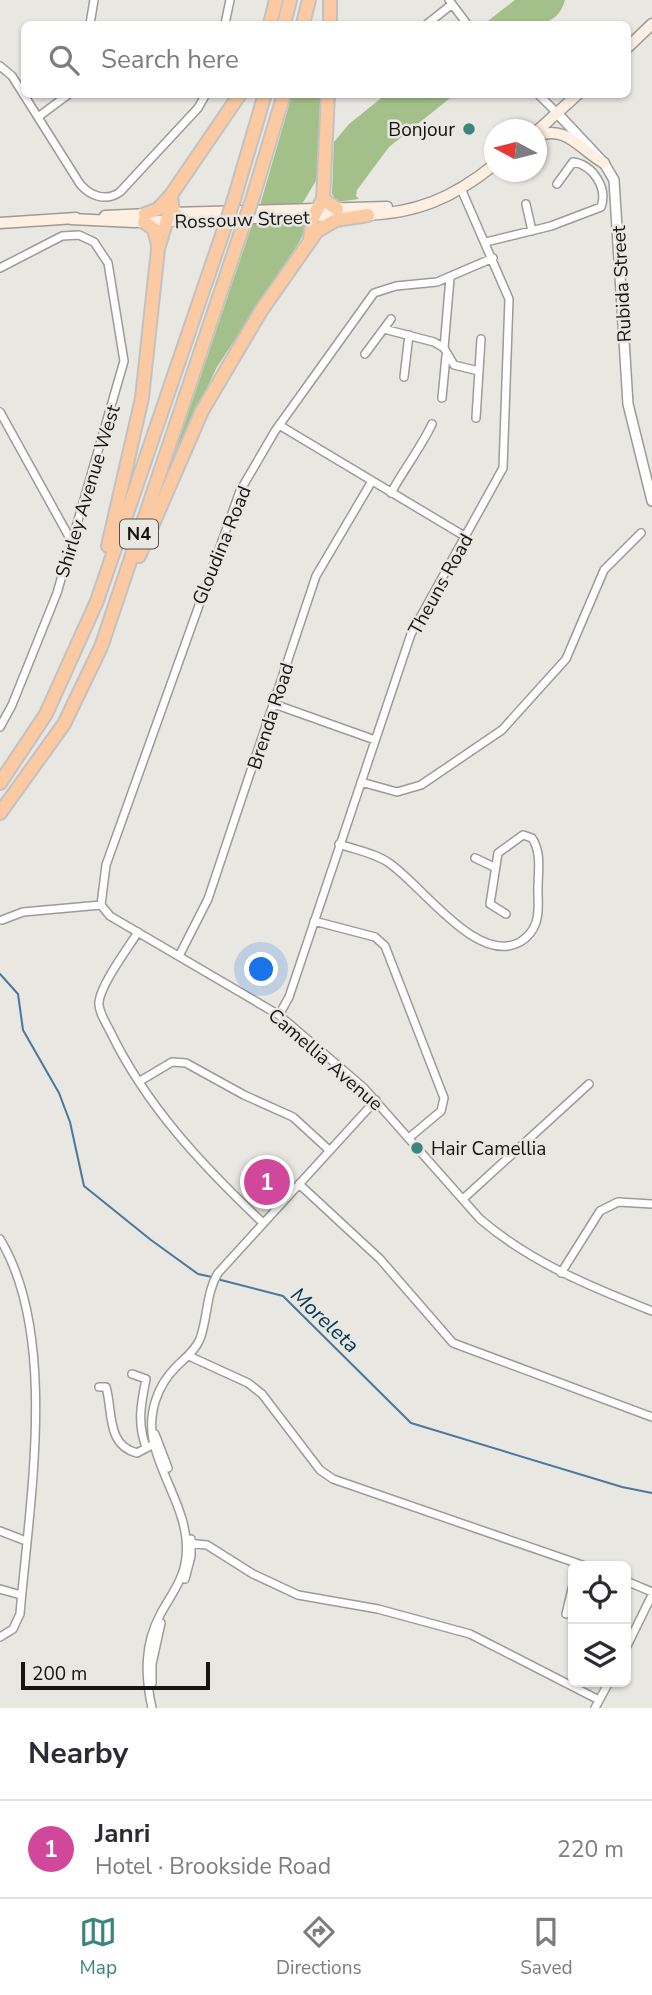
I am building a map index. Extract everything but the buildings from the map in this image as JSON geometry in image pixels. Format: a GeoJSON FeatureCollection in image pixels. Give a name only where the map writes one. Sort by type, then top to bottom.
{"type":"FeatureCollection","features":[{"type":"Feature","properties":{"kind":"highway"},"geometry":{"type":"LineString","coordinates":[[271,21],[276,0]]}},
{"type":"Feature","properties":{"kind":"highway"},"geometry":{"type":"LineString","coordinates":[[285,21],[290,0]]}},
{"type":"Feature","properties":{"kind":"highway"},"geometry":{"type":"LineString","coordinates":[[304,21],[309,0]]}},
{"type":"Feature","properties":{"kind":"highway"},"geometry":{"type":"LineString","coordinates":[[330,0],[330,21]]}},
{"type":"Feature","properties":{"kind":"highway"},"geometry":{"type":"LineString","coordinates":[[158,249],[154,229],[144,218],[161,207],[171,195],[237,98]]}},
{"type":"Feature","properties":{"kind":"highway","name":"N4"},"geometry":{"type":"LineString","coordinates":[[0,783],[46,714],[97,601],[235,196],[264,98]]}},
{"type":"Feature","properties":{"kind":"highway","name":"N4"},"geometry":{"type":"LineString","coordinates":[[0,813],[64,724],[101,646],[253,197],[283,98]]}},
{"type":"Feature","properties":{"kind":"highway"},"geometry":{"type":"LineString","coordinates":[[307,243],[319,208],[328,98]]}},
{"type":"Feature","properties":{"kind":"highway"},"geometry":{"type":"LineString","coordinates":[[97,601],[142,398],[158,249],[169,216],[171,195]]}},
{"type":"Feature","properties":{"kind":"highway"},"geometry":{"type":"LineString","coordinates":[[299,210],[337,209]]}},
{"type":"Feature","properties":{"kind":"highway"},"geometry":{"type":"LineString","coordinates":[[101,646],[202,411],[234,353],[307,243],[327,223],[368,215]]}},
{"type":"Feature","properties":{"kind":"highway"},"geometry":{"type":"LineString","coordinates":[[169,216],[184,220]]}},
{"type":"Feature","properties":{"kind":"main road"},"geometry":{"type":"LineString","coordinates":[[631,44],[652,24]]}},
{"type":"Feature","properties":{"kind":"main road"},"geometry":{"type":"LineString","coordinates":[[547,124],[574,98]]}},
{"type":"Feature","properties":{"kind":"main road"},"geometry":{"type":"LineString","coordinates":[[547,133],[563,133],[604,163]]}},
{"type":"Feature","properties":{"kind":"main road","name":"Rossouw Street"},"geometry":{"type":"LineString","coordinates":[[184,220],[319,208],[368,215],[413,208],[462,191],[484,174]]}},
{"type":"Feature","properties":{"kind":"main road","name":"Rossouw Street"},"geometry":{"type":"LineString","coordinates":[[337,209],[413,208]]}},
{"type":"Feature","properties":{"kind":"main road","name":"Rossouw Street"},"geometry":{"type":"LineString","coordinates":[[0,223],[299,210]]}},
{"type":"Feature","properties":{"kind":"street"},"geometry":{"type":"LineString","coordinates":[[90,21],[94,0]]}},
{"type":"Feature","properties":{"kind":"street"},"geometry":{"type":"LineString","coordinates":[[226,21],[230,0]]}},
{"type":"Feature","properties":{"kind":"street"},"geometry":{"type":"LineString","coordinates":[[430,21],[450,2],[465,21]]}},
{"type":"Feature","properties":{"kind":"street"},"geometry":{"type":"LineString","coordinates":[[0,66],[12,76],[21,90]]}},
{"type":"Feature","properties":{"kind":"street"},"geometry":{"type":"LineString","coordinates":[[26,98],[84,189],[106,198],[118,193],[200,106],[204,98]]}},
{"type":"Feature","properties":{"kind":"street"},"geometry":{"type":"LineString","coordinates":[[38,117],[64,98]]}},
{"type":"Feature","properties":{"kind":"street","name":"Rubida Street"},"geometry":{"type":"LineString","coordinates":[[542,98],[604,163],[617,192],[628,404],[652,501]]}},
{"type":"Feature","properties":{"kind":"street"},"geometry":{"type":"LineString","coordinates":[[486,242],[532,231],[601,207],[604,196],[601,186],[585,165],[573,162],[568,164],[557,184]]}},
{"type":"Feature","properties":{"kind":"street","name":"Theuns Road"},"geometry":{"type":"LineString","coordinates":[[279,1015],[289,997],[418,617],[466,537],[501,473],[505,460],[510,306],[493,258],[462,191]]}},
{"type":"Feature","properties":{"kind":"street"},"geometry":{"type":"LineString","coordinates":[[526,204],[532,231]]}},
{"type":"Feature","properties":{"kind":"street","name":"Shirley Avenue West"},"geometry":{"type":"LineString","coordinates":[[0,268],[67,235],[84,237],[100,248],[111,279],[124,367],[51,611],[1,721]]}},
{"type":"Feature","properties":{"kind":"street","name":"Gloudina Road"},"geometry":{"type":"LineString","coordinates":[[101,905],[106,865],[228,519],[240,491],[279,425],[369,297],[379,290],[396,286],[450,278],[493,258]]}},
{"type":"Feature","properties":{"kind":"street"},"geometry":{"type":"LineString","coordinates":[[442,398],[450,278]]}},
{"type":"Feature","properties":{"kind":"street"},"geometry":{"type":"LineString","coordinates":[[365,354],[391,319]]}},
{"type":"Feature","properties":{"kind":"street"},"geometry":{"type":"LineString","coordinates":[[384,328],[409,335],[445,352],[454,365],[479,371]]}},
{"type":"Feature","properties":{"kind":"street"},"geometry":{"type":"LineString","coordinates":[[404,377],[409,335]]}},
{"type":"Feature","properties":{"kind":"street"},"geometry":{"type":"LineString","coordinates":[[477,418],[481,339]]}},
{"type":"Feature","properties":{"kind":"street"},"geometry":{"type":"LineString","coordinates":[[0,412],[72,542]]}},
{"type":"Feature","properties":{"kind":"street"},"geometry":{"type":"LineString","coordinates":[[391,493],[418,445],[427,437],[432,424]]}},
{"type":"Feature","properties":{"kind":"street"},"geometry":{"type":"LineString","coordinates":[[279,425],[466,537]]}},
{"type":"Feature","properties":{"kind":"street","name":"Brenda Road"},"geometry":{"type":"LineString","coordinates":[[179,956],[208,899],[316,576],[372,481]]}},
{"type":"Feature","properties":{"kind":"street"},"geometry":{"type":"LineString","coordinates":[[361,782],[386,791],[413,788],[502,730],[562,664],[604,570],[641,533]]}},
{"type":"Feature","properties":{"kind":"street"},"geometry":{"type":"LineString","coordinates":[[274,704],[375,740]]}},
{"type":"Feature","properties":{"kind":"street"},"geometry":{"type":"LineString","coordinates":[[339,844],[390,864],[429,901],[480,941],[505,947],[524,939],[532,932],[539,911],[538,859],[533,839],[523,835],[504,847],[494,867],[490,904],[506,914]]}},
{"type":"Feature","properties":{"kind":"street"},"geometry":{"type":"LineString","coordinates":[[475,858],[494,867]]}},
{"type":"Feature","properties":{"kind":"street"},"geometry":{"type":"LineString","coordinates":[[2,920],[23,912],[101,905]]}},
{"type":"Feature","properties":{"kind":"street","name":"Camellia Avenue"},"geometry":{"type":"LineString","coordinates":[[101,905],[110,916],[279,1015],[376,1100],[488,1226],[561,1273],[652,1311]]}},
{"type":"Feature","properties":{"kind":"street"},"geometry":{"type":"LineString","coordinates":[[314,921],[375,937],[385,946],[444,1098],[441,1111],[410,1138]]}},
{"type":"Feature","properties":{"kind":"street"},"geometry":{"type":"LineString","coordinates":[[138,932],[99,1002],[112,1036],[176,1133],[211,1173],[262,1222]]}},
{"type":"Feature","properties":{"kind":"street"},"geometry":{"type":"LineString","coordinates":[[140,1081],[172,1062],[186,1063],[244,1095],[293,1117],[329,1150]]}},
{"type":"Feature","properties":{"kind":"street"},"geometry":{"type":"LineString","coordinates":[[463,1199],[589,1084]]}},
{"type":"Feature","properties":{"kind":"street"},"geometry":{"type":"LineString","coordinates":[[150,1446],[155,1399],[165,1381],[189,1356],[200,1338],[214,1280],[262,1222],[376,1100]]}},
{"type":"Feature","properties":{"kind":"street"},"geometry":{"type":"LineString","coordinates":[[299,1184],[380,1259],[453,1343],[652,1417]]}},
{"type":"Feature","properties":{"kind":"street"},"geometry":{"type":"LineString","coordinates":[[561,1273],[600,1211],[618,1202],[652,1204]]}},
{"type":"Feature","properties":{"kind":"street"},"geometry":{"type":"LineString","coordinates":[[0,1238],[23,1290],[35,1362],[26,1541],[19,1617],[13,1629],[0,1637]]}},
{"type":"Feature","properties":{"kind":"street"},"geometry":{"type":"LineString","coordinates":[[189,1356],[248,1383],[262,1394],[320,1470],[333,1479],[569,1561]]}},
{"type":"Feature","properties":{"kind":"street"},"geometry":{"type":"LineString","coordinates":[[132,1374],[146,1379],[139,1426],[150,1446],[189,1543]]}},
{"type":"Feature","properties":{"kind":"street"},"geometry":{"type":"LineString","coordinates":[[99,1387],[106,1387],[112,1407],[112,1431],[117,1439],[134,1452],[150,1446]]}},
{"type":"Feature","properties":{"kind":"street"},"geometry":{"type":"LineString","coordinates":[[142,1394],[155,1399]]}},
{"type":"Feature","properties":{"kind":"street"},"geometry":{"type":"LineString","coordinates":[[152,1426],[189,1543],[185,1580],[164,1615],[157,1635],[151,1678],[155,1708]]}},
{"type":"Feature","properties":{"kind":"street"},"geometry":{"type":"LineString","coordinates":[[0,1531],[26,1541]]}},
{"type":"Feature","properties":{"kind":"street"},"geometry":{"type":"LineString","coordinates":[[189,1543],[213,1548],[253,1573],[298,1595],[378,1609],[470,1634],[599,1700]]}},
{"type":"Feature","properties":{"kind":"street"},"geometry":{"type":"LineString","coordinates":[[631,1584],[652,1594],[631,1638]]}},
{"type":"Feature","properties":{"kind":"street"},"geometry":{"type":"LineString","coordinates":[[0,1589],[21,1595]]}},
{"type":"Feature","properties":{"kind":"street"},"geometry":{"type":"LineString","coordinates":[[566,1614],[568,1606]]}},
{"type":"Feature","properties":{"kind":"street"},"geometry":{"type":"LineString","coordinates":[[595,1708],[606,1687]]}},
{"type":"Feature","properties":{"kind":"green space"},"geometry":{"type":"Polygon","coordinates":[[[515,0],[565,0],[560,11],[548,21],[488,21],[515,0]]]}},
{"type":"Feature","properties":{"kind":"green space"},"geometry":{"type":"Polygon","coordinates":[[[291,98],[325,98],[320,174],[302,204],[260,205],[291,98]]]}},
{"type":"Feature","properties":{"kind":"green space"},"geometry":{"type":"Polygon","coordinates":[[[381,98],[450,98],[389,147],[357,190],[356,196],[359,199],[337,202],[332,194],[334,142],[349,124],[381,98]]]}},
{"type":"Feature","properties":{"kind":"green space"},"geometry":{"type":"Polygon","coordinates":[[[307,220],[298,244],[217,367],[173,458],[253,222],[307,220]]]}},
{"type":"Feature","properties":{"kind":"waterway","name":"Moreleta"},"geometry":{"type":"LineString","coordinates":[[0,974],[18,994],[23,1030],[59,1093],[70,1122],[84,1186],[198,1274],[212,1277]]}},
{"type":"Feature","properties":{"kind":"waterway","name":"Moreleta"},"geometry":{"type":"LineString","coordinates":[[217,1279],[283,1296],[411,1423],[622,1487],[652,1493]]}},
{"type":"Feature","properties":{"kind":"place","name":"Bonjour"},"geometry":{"type":"Point","coordinates":[469,129]}},
{"type":"Feature","properties":{"kind":"place","name":"Hair Camellia"},"geometry":{"type":"Point","coordinates":[417,1148]}},
{"type":"Feature","properties":{"kind":"place","name":"Janri"},"geometry":{"type":"Point","coordinates":[267,1182]}}]}
